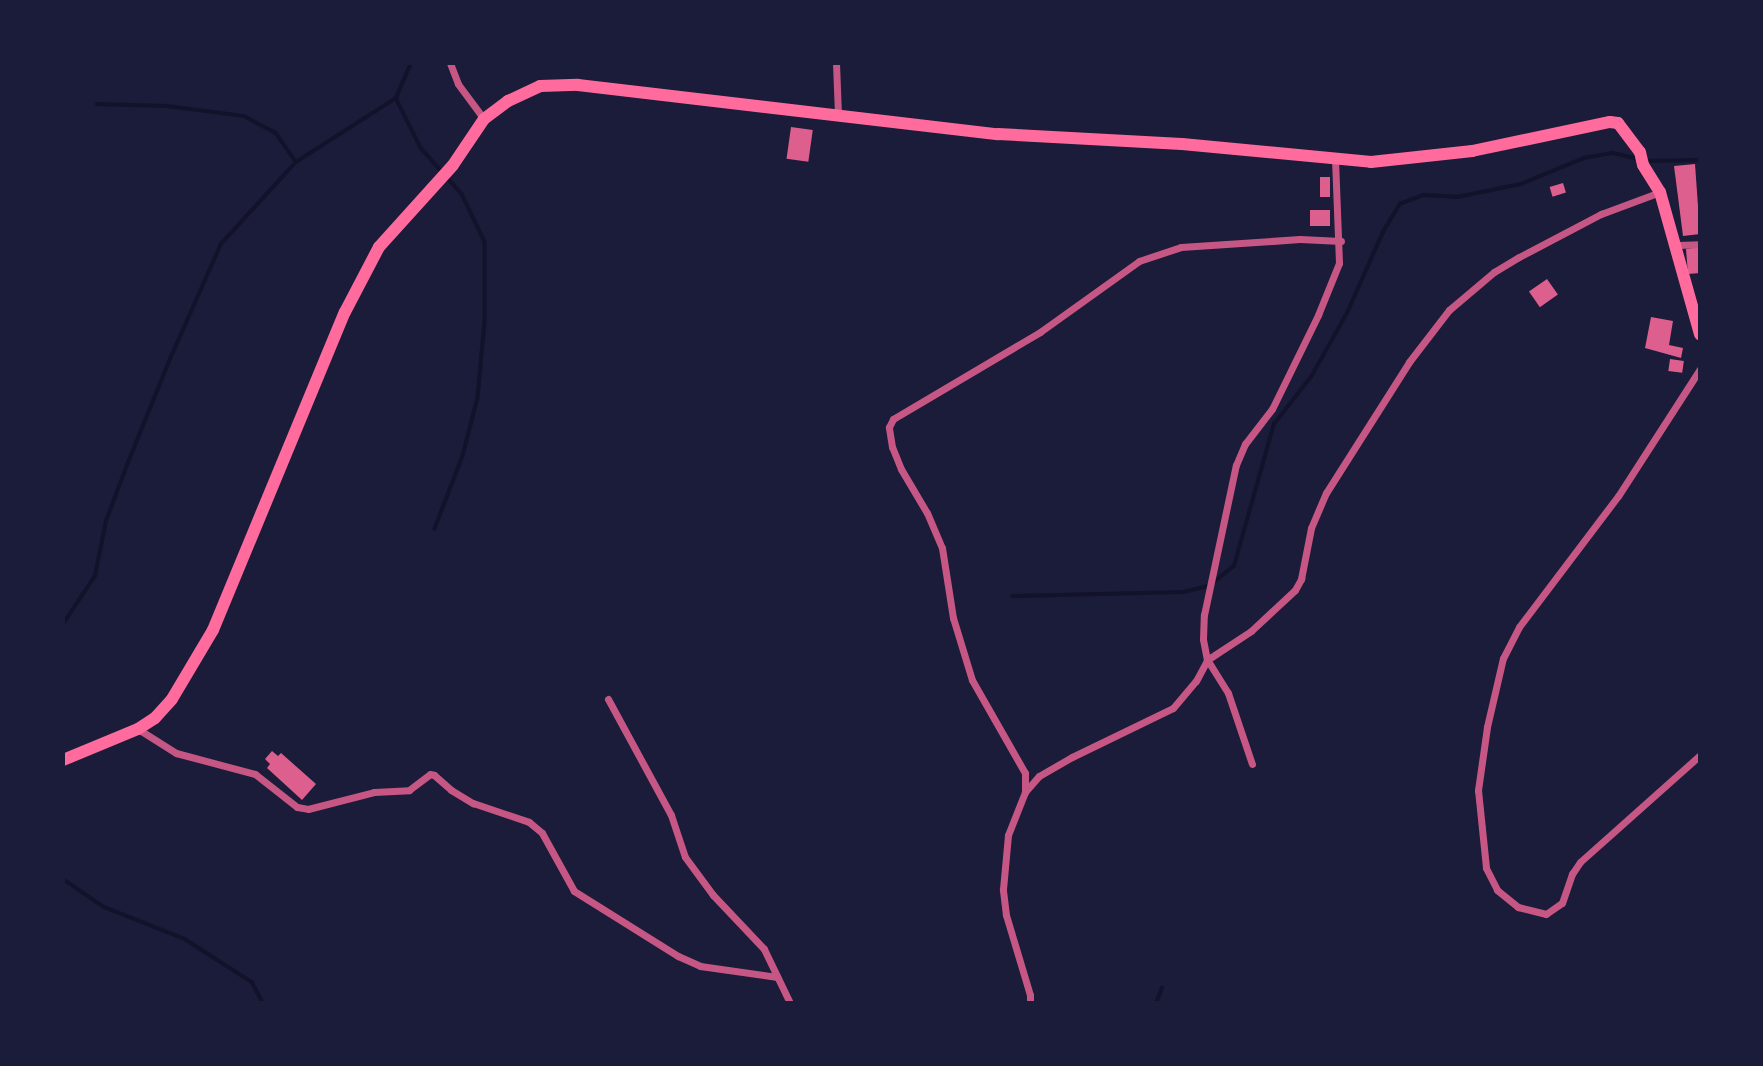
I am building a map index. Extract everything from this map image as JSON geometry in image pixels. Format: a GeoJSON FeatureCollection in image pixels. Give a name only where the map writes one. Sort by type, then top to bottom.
{"type":"FeatureCollection","features":[{"type":"Feature","properties":{"kind":"highway"},"geometry":{"type":"LineString","coordinates":[[63,760],[138,729],[155,718],[172,699],[213,630],[321,367],[363,274],[379,247],[453,166],[484,120],[508,101],[540,86],[578,85],[998,134],[1182,144],[1371,162],[1472,151],[1610,122],[1618,123],[1660,192],[1700,334]]}},
{"type":"Feature","properties":{"kind":"street"},"geometry":{"type":"LineString","coordinates":[[450,63],[458,84],[484,120]]}},
{"type":"Feature","properties":{"kind":"street"},"geometry":{"type":"LineString","coordinates":[[836,63],[838,114]]}},
{"type":"Feature","properties":{"kind":"street"},"geometry":{"type":"LineString","coordinates":[[1252,764],[1228,693],[1208,660],[1203,639],[1204,615],[1236,465],[1245,444],[1272,409],[1318,315],[1339,263],[1341,241],[1335,158]]}},
{"type":"Feature","properties":{"kind":"street"},"geometry":{"type":"LineString","coordinates":[[1030,1003],[1030,995],[1006,915],[1003,889],[1008,835],[1025,792],[1039,776],[1072,757],[1173,708],[1196,681],[1208,660],[1251,631],[1295,590],[1301,579],[1311,528],[1326,493],[1409,362],[1449,310],[1494,272],[1519,257],[1601,214],[1660,192]]}},
{"type":"Feature","properties":{"kind":"street"},"geometry":{"type":"LineString","coordinates":[[1025,792],[1025,773],[984,706],[960,648],[942,548],[892,447],[890,427],[893,419],[1040,332],[1139,261],[1181,247],[1300,239],[1341,241]]}},
{"type":"Feature","properties":{"kind":"street"},"geometry":{"type":"LineString","coordinates":[[1677,245],[1700,244]]}},
{"type":"Feature","properties":{"kind":"street"},"geometry":{"type":"LineString","coordinates":[[1700,369],[1618,496],[1519,627],[1503,658],[1487,727],[1478,790],[1486,868],[1497,890],[1518,908],[1546,914],[1562,903],[1572,874],[1580,862],[1700,755]]}},
{"type":"Feature","properties":{"kind":"street"},"geometry":{"type":"LineString","coordinates":[[608,699],[671,815],[685,857],[713,895],[764,949],[790,1003]]}},
{"type":"Feature","properties":{"kind":"street"},"geometry":{"type":"LineString","coordinates":[[138,729],[176,753],[255,775],[297,807],[308,809],[374,792],[409,790],[430,774],[434,775],[451,790],[473,803],[529,822],[542,833],[574,891],[678,956],[700,966],[777,977]]}},
{"type":"Feature","properties":{"kind":"building"},"geometry":{"type":"Polygon","coordinates":[[[791,127],[813,130],[808,162],[787,159],[791,127]]]}},
{"type":"Feature","properties":{"kind":"building"},"geometry":{"type":"Polygon","coordinates":[[[1695,164],[1700,234],[1683,236],[1674,166],[1695,164]]]}},
{"type":"Feature","properties":{"kind":"building"},"geometry":{"type":"Polygon","coordinates":[[[1320,177],[1330,177],[1330,197],[1320,197],[1320,177]]]}},
{"type":"Feature","properties":{"kind":"building"},"geometry":{"type":"Polygon","coordinates":[[[1563,183],[1566,193],[1553,197],[1550,187],[1563,183]]]}},
{"type":"Feature","properties":{"kind":"building"},"geometry":{"type":"Polygon","coordinates":[[[1310,210],[1330,210],[1330,226],[1310,226],[1310,210]]]}},
{"type":"Feature","properties":{"kind":"building"},"geometry":{"type":"Polygon","coordinates":[[[1700,247],[1700,273],[1688,274],[1686,249],[1700,247]]]}},
{"type":"Feature","properties":{"kind":"building"},"geometry":{"type":"Polygon","coordinates":[[[1547,279],[1558,295],[1540,307],[1529,292],[1547,279]]]}},
{"type":"Feature","properties":{"kind":"building"},"geometry":{"type":"Polygon","coordinates":[[[1651,317],[1673,321],[1669,345],[1683,348],[1681,358],[1645,348],[1651,317]]]}},
{"type":"Feature","properties":{"kind":"building"},"geometry":{"type":"Polygon","coordinates":[[[1670,359],[1684,361],[1682,373],[1668,371],[1670,359]]]}},
{"type":"Feature","properties":{"kind":"building"},"geometry":{"type":"Polygon","coordinates":[[[272,751],[278,756],[281,753],[316,784],[302,800],[267,768],[270,764],[265,759],[272,751]]]}},
{"type":"Feature","properties":{"kind":"waterway"},"geometry":{"type":"LineString","coordinates":[[63,624],[95,576],[106,521],[127,465],[221,244],[296,162],[396,98],[411,63]]}},
{"type":"Feature","properties":{"kind":"waterway"},"geometry":{"type":"LineString","coordinates":[[396,98],[421,148],[462,194],[485,242],[485,322],[478,398],[463,456],[435,529]]}},
{"type":"Feature","properties":{"kind":"waterway"},"geometry":{"type":"LineString","coordinates":[[97,104],[167,106],[244,116],[276,133],[296,162]]}},
{"type":"Feature","properties":{"kind":"waterway"},"geometry":{"type":"LineString","coordinates":[[1012,596],[1183,592],[1209,586],[1234,566],[1274,424],[1311,377],[1347,313],[1383,232],[1400,204],[1423,195],[1457,197],[1521,184],[1584,158],[1613,153],[1639,159]]}},
{"type":"Feature","properties":{"kind":"waterway"},"geometry":{"type":"LineString","coordinates":[[1646,161],[1700,160]]}},
{"type":"Feature","properties":{"kind":"waterway"},"geometry":{"type":"LineString","coordinates":[[63,879],[104,907],[185,939],[252,982],[263,1003]]}},
{"type":"Feature","properties":{"kind":"waterway"},"geometry":{"type":"LineString","coordinates":[[1156,1003],[1162,988]]}}]}
